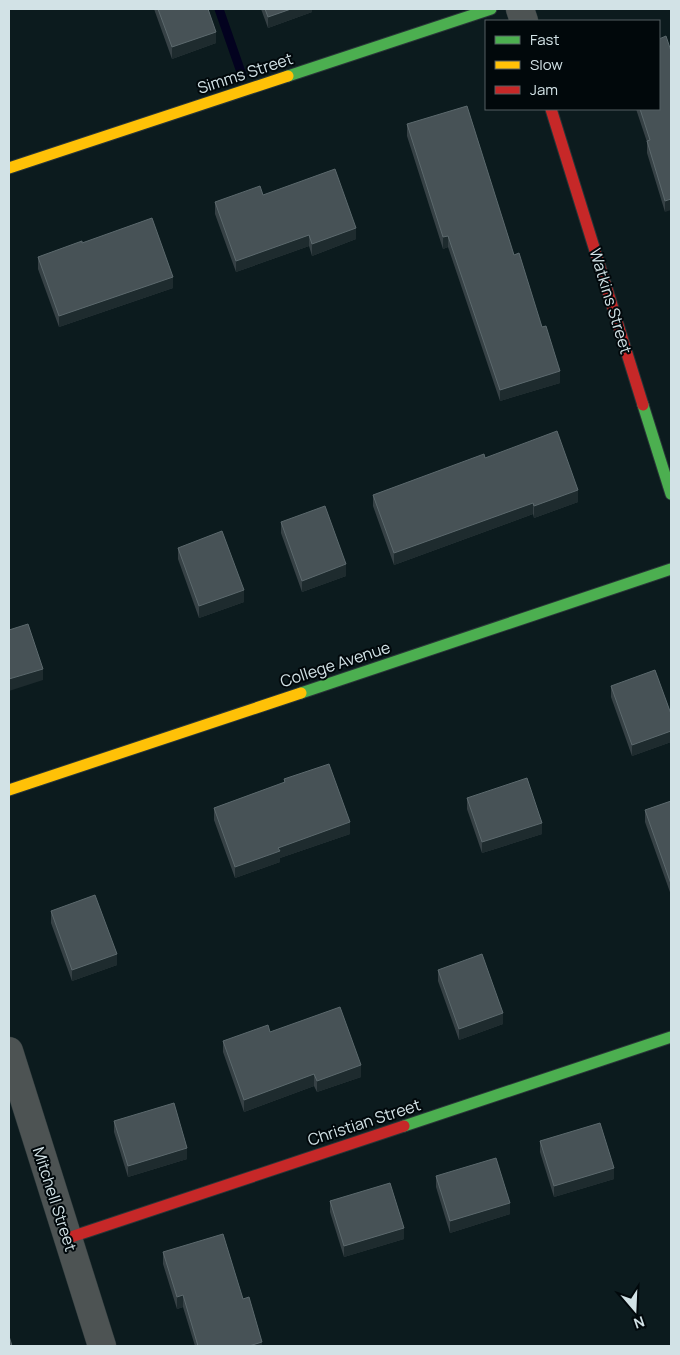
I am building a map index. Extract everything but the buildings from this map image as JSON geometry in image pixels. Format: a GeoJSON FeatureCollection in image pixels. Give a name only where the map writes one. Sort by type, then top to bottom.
{"type":"FeatureCollection","features":[{"type":"Feature","properties":{"kind":"street","name":"Simms Street"},"geometry":{"type":"LineString","coordinates":[[9,168],[491,9]]}},
{"type":"Feature","properties":{"kind":"street","name":"Watkins Street"},"geometry":{"type":"LineString","coordinates":[[551,110],[671,494]]}},
{"type":"Feature","properties":{"kind":"street","name":"College Avenue"},"geometry":{"type":"LineString","coordinates":[[9,790],[671,569]]}},
{"type":"Feature","properties":{"kind":"street","name":"Christian Street"},"geometry":{"type":"LineString","coordinates":[[68,1238],[671,1037]]}},
{"type":"Feature","properties":{"kind":"street","name":"Mitchell Street"},"geometry":{"type":"LineString","coordinates":[[9,1051],[102,1346]]}},
{"type":"Feature","properties":{"kind":"waterway"},"geometry":{"type":"LineString","coordinates":[[219,9],[242,75]]}},
{"type":"Feature","properties":{"kind":"traffic: fast"},"geometry":{"type":"LineString","coordinates":[[288,76],[491,9]]}},
{"type":"Feature","properties":{"kind":"traffic: fast"},"geometry":{"type":"LineString","coordinates":[[643,405],[671,494]]}},
{"type":"Feature","properties":{"kind":"traffic: fast"},"geometry":{"type":"LineString","coordinates":[[301,693],[671,569]]}},
{"type":"Feature","properties":{"kind":"traffic: fast"},"geometry":{"type":"LineString","coordinates":[[404,1126],[671,1037]]}},
{"type":"Feature","properties":{"kind":"traffic: slow"},"geometry":{"type":"LineString","coordinates":[[9,168],[288,76]]}},
{"type":"Feature","properties":{"kind":"traffic: slow"},"geometry":{"type":"LineString","coordinates":[[9,790],[301,693]]}},
{"type":"Feature","properties":{"kind":"traffic: jam"},"geometry":{"type":"LineString","coordinates":[[551,110],[643,405]]}},
{"type":"Feature","properties":{"kind":"traffic: jam"},"geometry":{"type":"LineString","coordinates":[[68,1238],[404,1126]]}}]}
